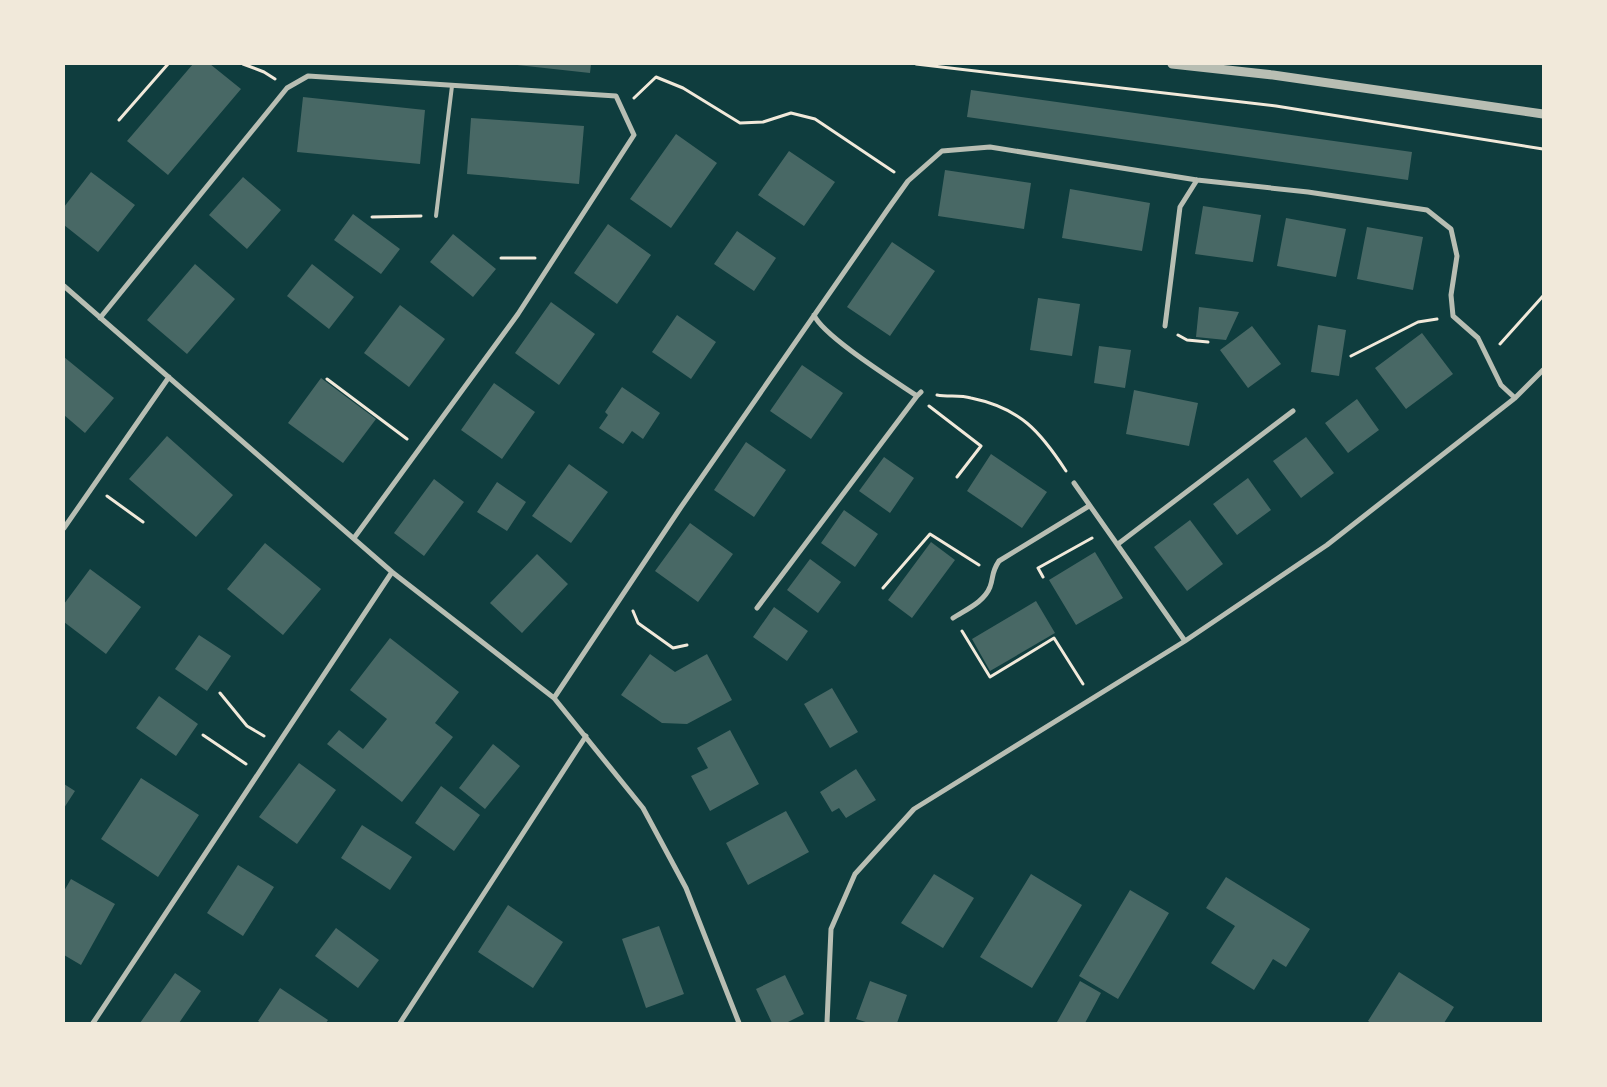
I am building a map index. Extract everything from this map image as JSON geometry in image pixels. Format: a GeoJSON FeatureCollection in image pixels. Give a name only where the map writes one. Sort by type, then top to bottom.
{"type":"FeatureCollection","features":[{"type":"Feature","properties":{"kind":"street"},"geometry":{"type":"LineString","coordinates":[[1172,64],[1273,75],[1543,114]]}},
{"type":"Feature","properties":{"kind":"street"},"geometry":{"type":"LineString","coordinates":[[100,318],[288,88],[308,76],[616,96],[634,135],[518,314],[354,538]]}},
{"type":"Feature","properties":{"kind":"street"},"geometry":{"type":"LineString","coordinates":[[554,698],[684,502],[908,181],[942,150],[990,147],[1197,180],[1308,192],[1427,210],[1451,229],[1458,256],[1451,295],[1453,316],[1478,338],[1501,385],[1515,398]]}},
{"type":"Feature","properties":{"kind":"street"},"geometry":{"type":"LineString","coordinates":[[1164,326],[1180,207],[1197,180]]}},
{"type":"Feature","properties":{"kind":"street"},"geometry":{"type":"LineString","coordinates":[[64,286],[170,376],[392,572],[554,698],[643,808],[686,888],[739,1023]]}},
{"type":"Feature","properties":{"kind":"street"},"geometry":{"type":"LineString","coordinates":[[757,608],[919,394],[818,323],[814,315]]}},
{"type":"Feature","properties":{"kind":"street"},"geometry":{"type":"LineString","coordinates":[[827,1023],[831,929],[855,874],[914,809],[1185,640],[1328,545],[1515,398],[1543,370]]}},
{"type":"Feature","properties":{"kind":"street"},"geometry":{"type":"LineString","coordinates":[[64,528],[170,376]]}},
{"type":"Feature","properties":{"kind":"street"},"geometry":{"type":"LineString","coordinates":[[1118,544],[1293,411]]}},
{"type":"Feature","properties":{"kind":"street"},"geometry":{"type":"LineString","coordinates":[[1074,483],[1185,640]]}},
{"type":"Feature","properties":{"kind":"street"},"geometry":{"type":"LineString","coordinates":[[954,618],[985,597],[991,585],[992,572],[999,561],[1089,506]]}},
{"type":"Feature","properties":{"kind":"street"},"geometry":{"type":"LineString","coordinates":[[93,1023],[392,572]]}},
{"type":"Feature","properties":{"kind":"street"},"geometry":{"type":"LineString","coordinates":[[400,1023],[586,736]]}},
{"type":"Feature","properties":{"kind":"lane"},"geometry":{"type":"LineString","coordinates":[[436,216],[452,86]]}},
{"type":"Feature","properties":{"kind":"path"},"geometry":{"type":"LineString","coordinates":[[119,120],[168,64]]}},
{"type":"Feature","properties":{"kind":"path"},"geometry":{"type":"LineString","coordinates":[[243,64],[264,72],[288,88]]}},
{"type":"Feature","properties":{"kind":"path"},"geometry":{"type":"LineString","coordinates":[[916,64],[1276,106],[1543,149]]}},
{"type":"Feature","properties":{"kind":"path"},"geometry":{"type":"LineString","coordinates":[[622,108],[656,78],[683,88],[740,123],[764,122],[791,113],[815,119],[871,159],[908,181]]}},
{"type":"Feature","properties":{"kind":"path"},"geometry":{"type":"LineString","coordinates":[[372,217],[436,216]]}},
{"type":"Feature","properties":{"kind":"path"},"geometry":{"type":"LineString","coordinates":[[501,258],[554,258]]}},
{"type":"Feature","properties":{"kind":"path"},"geometry":{"type":"LineString","coordinates":[[1497,348],[1543,296]]}},
{"type":"Feature","properties":{"kind":"path"},"geometry":{"type":"LineString","coordinates":[[1351,356],[1418,322],[1453,316]]}},
{"type":"Feature","properties":{"kind":"path"},"geometry":{"type":"LineString","coordinates":[[1164,326],[1187,340],[1208,342]]}},
{"type":"Feature","properties":{"kind":"path"},"geometry":{"type":"LineString","coordinates":[[327,379],[420,448]]}},
{"type":"Feature","properties":{"kind":"path"},"geometry":{"type":"LineString","coordinates":[[919,394],[981,446],[957,477]]}},
{"type":"Feature","properties":{"kind":"path"},"geometry":{"type":"LineString","coordinates":[[919,394],[971,398],[1021,417],[1047,442],[1074,483]]}},
{"type":"Feature","properties":{"kind":"path"},"geometry":{"type":"LineString","coordinates":[[93,486],[143,522]]}},
{"type":"Feature","properties":{"kind":"path"},"geometry":{"type":"LineString","coordinates":[[1043,577],[1038,568],[1107,530]]}},
{"type":"Feature","properties":{"kind":"path"},"geometry":{"type":"LineString","coordinates":[[883,588],[930,534],[992,572]]}},
{"type":"Feature","properties":{"kind":"path"},"geometry":{"type":"LineString","coordinates":[[625,592],[638,623],[673,648],[687,645]]}},
{"type":"Feature","properties":{"kind":"path"},"geometry":{"type":"LineString","coordinates":[[954,618],[990,677],[1054,638],[1094,698]]}},
{"type":"Feature","properties":{"kind":"path"},"geometry":{"type":"LineString","coordinates":[[220,693],[248,726],[278,744]]}},
{"type":"Feature","properties":{"kind":"path"},"geometry":{"type":"LineString","coordinates":[[203,735],[259,772]]}},
{"type":"Feature","properties":{"kind":"building"},"geometry":{"type":"Polygon","coordinates":[[[193,64],[210,64],[241,89],[168,175],[127,141],[193,64]]]}},
{"type":"Feature","properties":{"kind":"building"},"geometry":{"type":"Polygon","coordinates":[[[507,64],[591,64],[590,73],[507,64]]]}},
{"type":"Feature","properties":{"kind":"building"},"geometry":{"type":"Polygon","coordinates":[[[971,90],[1412,152],[1408,180],[967,117],[971,90]]]}},
{"type":"Feature","properties":{"kind":"building"},"geometry":{"type":"Polygon","coordinates":[[[303,97],[425,110],[420,164],[297,152],[303,97]]]}},
{"type":"Feature","properties":{"kind":"building"},"geometry":{"type":"Polygon","coordinates":[[[471,118],[584,126],[579,184],[467,174],[471,118]]]}},
{"type":"Feature","properties":{"kind":"building"},"geometry":{"type":"Polygon","coordinates":[[[676,134],[717,163],[671,228],[630,199],[676,134]]]}},
{"type":"Feature","properties":{"kind":"building"},"geometry":{"type":"Polygon","coordinates":[[[789,151],[835,182],[804,226],[758,195],[789,151]]]}},
{"type":"Feature","properties":{"kind":"building"},"geometry":{"type":"Polygon","coordinates":[[[945,170],[1031,183],[1024,229],[938,216],[945,170]]]}},
{"type":"Feature","properties":{"kind":"building"},"geometry":{"type":"Polygon","coordinates":[[[91,172],[135,205],[98,252],[64,225],[64,207],[91,172]]]}},
{"type":"Feature","properties":{"kind":"building"},"geometry":{"type":"Polygon","coordinates":[[[243,177],[281,210],[247,249],[209,215],[243,177]]]}},
{"type":"Feature","properties":{"kind":"building"},"geometry":{"type":"Polygon","coordinates":[[[1070,189],[1150,203],[1142,251],[1062,238],[1070,189]]]}},
{"type":"Feature","properties":{"kind":"building"},"geometry":{"type":"Polygon","coordinates":[[[1203,206],[1261,215],[1253,262],[1195,254],[1203,206]]]}},
{"type":"Feature","properties":{"kind":"building"},"geometry":{"type":"Polygon","coordinates":[[[353,214],[400,249],[381,274],[334,240],[353,214]]]}},
{"type":"Feature","properties":{"kind":"building"},"geometry":{"type":"Polygon","coordinates":[[[1286,218],[1346,229],[1336,277],[1277,266],[1286,218]]]}},
{"type":"Feature","properties":{"kind":"building"},"geometry":{"type":"Polygon","coordinates":[[[608,224],[651,255],[617,304],[574,273],[608,224]]]}},
{"type":"Feature","properties":{"kind":"building"},"geometry":{"type":"Polygon","coordinates":[[[1367,227],[1423,237],[1413,290],[1357,279],[1367,227]]]}},
{"type":"Feature","properties":{"kind":"building"},"geometry":{"type":"Polygon","coordinates":[[[737,231],[776,258],[754,291],[714,264],[737,231]]]}},
{"type":"Feature","properties":{"kind":"building"},"geometry":{"type":"Polygon","coordinates":[[[453,234],[496,269],[473,297],[430,262],[453,234]]]}},
{"type":"Feature","properties":{"kind":"building"},"geometry":{"type":"Polygon","coordinates":[[[892,242],[935,271],[890,336],[847,307],[892,242]]]}},
{"type":"Feature","properties":{"kind":"building"},"geometry":{"type":"Polygon","coordinates":[[[195,264],[235,299],[187,354],[147,320],[195,264]]]}},
{"type":"Feature","properties":{"kind":"building"},"geometry":{"type":"Polygon","coordinates":[[[312,264],[354,297],[329,329],[287,296],[312,264]]]}},
{"type":"Feature","properties":{"kind":"building"},"geometry":{"type":"Polygon","coordinates":[[[1038,298],[1080,304],[1072,356],[1030,350],[1038,298]]]}},
{"type":"Feature","properties":{"kind":"building"},"geometry":{"type":"Polygon","coordinates":[[[551,302],[595,334],[559,385],[515,353],[551,302]]]}},
{"type":"Feature","properties":{"kind":"building"},"geometry":{"type":"Polygon","coordinates":[[[400,305],[445,339],[409,387],[364,353],[400,305]]]}},
{"type":"Feature","properties":{"kind":"building"},"geometry":{"type":"Polygon","coordinates":[[[1199,307],[1239,312],[1226,340],[1196,337],[1199,307]]]}},
{"type":"Feature","properties":{"kind":"building"},"geometry":{"type":"Polygon","coordinates":[[[677,315],[716,342],[691,379],[652,352],[677,315]]]}},
{"type":"Feature","properties":{"kind":"building"},"geometry":{"type":"Polygon","coordinates":[[[1318,325],[1346,330],[1339,376],[1311,372],[1318,325]]]}},
{"type":"Feature","properties":{"kind":"building"},"geometry":{"type":"Polygon","coordinates":[[[1252,326],[1281,364],[1248,388],[1220,350],[1252,326]]]}},
{"type":"Feature","properties":{"kind":"building"},"geometry":{"type":"Polygon","coordinates":[[[1422,333],[1453,374],[1406,409],[1375,368],[1422,333]]]}},
{"type":"Feature","properties":{"kind":"building"},"geometry":{"type":"Polygon","coordinates":[[[1099,346],[1131,350],[1125,388],[1094,383],[1099,346]]]}},
{"type":"Feature","properties":{"kind":"building"},"geometry":{"type":"Polygon","coordinates":[[[64,357],[114,398],[85,433],[64,415],[64,357]]]}},
{"type":"Feature","properties":{"kind":"building"},"geometry":{"type":"Polygon","coordinates":[[[802,365],[843,393],[811,439],[770,411],[802,365]]]}},
{"type":"Feature","properties":{"kind":"building"},"geometry":{"type":"Polygon","coordinates":[[[321,378],[376,419],[343,463],[288,423],[321,378]]]}},
{"type":"Feature","properties":{"kind":"building"},"geometry":{"type":"Polygon","coordinates":[[[494,383],[535,412],[502,459],[461,430],[494,383]]]}},
{"type":"Feature","properties":{"kind":"building"},"geometry":{"type":"Polygon","coordinates":[[[622,387],[660,413],[643,439],[632,431],[623,444],[599,428],[608,415],[605,412],[622,387]]]}},
{"type":"Feature","properties":{"kind":"building"},"geometry":{"type":"Polygon","coordinates":[[[1134,390],[1198,403],[1189,446],[1126,434],[1134,390]]]}},
{"type":"Feature","properties":{"kind":"building"},"geometry":{"type":"Polygon","coordinates":[[[1357,399],[1379,430],[1348,453],[1325,423],[1357,399]]]}},
{"type":"Feature","properties":{"kind":"building"},"geometry":{"type":"Polygon","coordinates":[[[167,436],[233,495],[196,537],[129,479],[167,436]]]}},
{"type":"Feature","properties":{"kind":"building"},"geometry":{"type":"Polygon","coordinates":[[[1306,437],[1334,473],[1301,498],[1273,461],[1306,437]]]}},
{"type":"Feature","properties":{"kind":"building"},"geometry":{"type":"Polygon","coordinates":[[[746,442],[786,470],[754,517],[714,490],[746,442]]]}},
{"type":"Feature","properties":{"kind":"building"},"geometry":{"type":"Polygon","coordinates":[[[991,454],[1047,492],[1022,528],[967,491],[991,454]]]}},
{"type":"Feature","properties":{"kind":"building"},"geometry":{"type":"Polygon","coordinates":[[[884,457],[914,478],[890,513],[859,491],[884,457]]]}},
{"type":"Feature","properties":{"kind":"building"},"geometry":{"type":"Polygon","coordinates":[[[569,464],[608,492],[571,543],[532,516],[569,464]]]}},
{"type":"Feature","properties":{"kind":"building"},"geometry":{"type":"Polygon","coordinates":[[[1248,478],[1271,510],[1237,535],[1213,504],[1248,478]]]}},
{"type":"Feature","properties":{"kind":"building"},"geometry":{"type":"Polygon","coordinates":[[[434,479],[464,502],[424,556],[394,533],[434,479]]]}},
{"type":"Feature","properties":{"kind":"building"},"geometry":{"type":"Polygon","coordinates":[[[497,482],[526,502],[507,531],[477,512],[497,482]]]}},
{"type":"Feature","properties":{"kind":"building"},"geometry":{"type":"Polygon","coordinates":[[[844,510],[878,534],[855,567],[821,543],[844,510]]]}},
{"type":"Feature","properties":{"kind":"building"},"geometry":{"type":"Polygon","coordinates":[[[1190,520],[1223,564],[1187,591],[1154,547],[1190,520]]]}},
{"type":"Feature","properties":{"kind":"building"},"geometry":{"type":"Polygon","coordinates":[[[690,523],[733,554],[698,602],[655,571],[690,523]]]}},
{"type":"Feature","properties":{"kind":"building"},"geometry":{"type":"Polygon","coordinates":[[[931,542],[955,560],[912,618],[888,600],[931,542]]]}},
{"type":"Feature","properties":{"kind":"building"},"geometry":{"type":"Polygon","coordinates":[[[265,543],[321,589],[283,635],[227,589],[265,543]]]}},
{"type":"Feature","properties":{"kind":"building"},"geometry":{"type":"Polygon","coordinates":[[[1095,552],[1123,598],[1076,625],[1049,580],[1095,552]]]}},
{"type":"Feature","properties":{"kind":"building"},"geometry":{"type":"Polygon","coordinates":[[[537,554],[568,584],[522,633],[490,603],[537,554]]]}},
{"type":"Feature","properties":{"kind":"building"},"geometry":{"type":"Polygon","coordinates":[[[810,559],[841,582],[818,613],[787,590],[810,559]]]}},
{"type":"Feature","properties":{"kind":"building"},"geometry":{"type":"Polygon","coordinates":[[[90,569],[141,607],[106,654],[64,622],[64,604],[90,569]]]}},
{"type":"Feature","properties":{"kind":"building"},"geometry":{"type":"Polygon","coordinates":[[[1036,601],[1055,633],[990,671],[972,639],[1036,601]]]}},
{"type":"Feature","properties":{"kind":"building"},"geometry":{"type":"Polygon","coordinates":[[[774,607],[808,631],[787,661],[753,637],[774,607]]]}},
{"type":"Feature","properties":{"kind":"building"},"geometry":{"type":"Polygon","coordinates":[[[199,635],[231,656],[207,691],[175,669],[199,635]]]}},
{"type":"Feature","properties":{"kind":"building"},"geometry":{"type":"Polygon","coordinates":[[[390,638],[459,692],[435,723],[453,737],[402,802],[327,744],[339,730],[363,749],[387,719],[350,690],[390,638]]]}},
{"type":"Feature","properties":{"kind":"building"},"geometry":{"type":"Polygon","coordinates":[[[650,654],[675,672],[707,654],[732,700],[687,724],[662,723],[621,695],[650,654]]]}},
{"type":"Feature","properties":{"kind":"building"},"geometry":{"type":"Polygon","coordinates":[[[832,688],[858,732],[830,748],[804,704],[832,688]]]}},
{"type":"Feature","properties":{"kind":"building"},"geometry":{"type":"Polygon","coordinates":[[[159,696],[198,724],[176,756],[136,728],[159,696]]]}},
{"type":"Feature","properties":{"kind":"building"},"geometry":{"type":"Polygon","coordinates":[[[730,730],[759,784],[710,811],[691,776],[708,768],[697,748],[730,730]]]}},
{"type":"Feature","properties":{"kind":"building"},"geometry":{"type":"Polygon","coordinates":[[[493,744],[520,766],[485,809],[459,788],[493,744]]]}},
{"type":"Feature","properties":{"kind":"building"},"geometry":{"type":"Polygon","coordinates":[[[299,763],[336,790],[297,844],[259,817],[299,763]]]}},
{"type":"Feature","properties":{"kind":"building"},"geometry":{"type":"Polygon","coordinates":[[[856,769],[876,800],[846,818],[839,808],[832,812],[820,792],[856,769]]]}},
{"type":"Feature","properties":{"kind":"building"},"geometry":{"type":"Polygon","coordinates":[[[141,778],[199,815],[158,877],[101,839],[141,778]]]}},
{"type":"Feature","properties":{"kind":"building"},"geometry":{"type":"Polygon","coordinates":[[[64,784],[75,791],[64,808],[64,784]]]}},
{"type":"Feature","properties":{"kind":"building"},"geometry":{"type":"Polygon","coordinates":[[[441,786],[480,815],[454,851],[415,823],[441,786]]]}},
{"type":"Feature","properties":{"kind":"building"},"geometry":{"type":"Polygon","coordinates":[[[786,811],[809,852],[748,885],[726,843],[786,811]]]}},
{"type":"Feature","properties":{"kind":"building"},"geometry":{"type":"Polygon","coordinates":[[[362,825],[412,857],[390,890],[341,858],[362,825]]]}},
{"type":"Feature","properties":{"kind":"building"},"geometry":{"type":"Polygon","coordinates":[[[238,865],[274,887],[243,936],[207,913],[238,865]]]}},
{"type":"Feature","properties":{"kind":"building"},"geometry":{"type":"Polygon","coordinates":[[[934,874],[974,898],[943,948],[901,923],[934,874]]]}},
{"type":"Feature","properties":{"kind":"building"},"geometry":{"type":"Polygon","coordinates":[[[1031,874],[1082,905],[1032,988],[980,957],[1031,874]]]}},
{"type":"Feature","properties":{"kind":"building"},"geometry":{"type":"Polygon","coordinates":[[[1226,877],[1310,929],[1286,967],[1273,959],[1254,990],[1211,963],[1235,926],[1206,908],[1226,877]]]}},
{"type":"Feature","properties":{"kind":"building"},"geometry":{"type":"Polygon","coordinates":[[[71,879],[115,904],[81,965],[64,955],[64,891],[71,879]]]}},
{"type":"Feature","properties":{"kind":"building"},"geometry":{"type":"Polygon","coordinates":[[[1130,890],[1169,913],[1118,999],[1079,976],[1130,890]]]}},
{"type":"Feature","properties":{"kind":"building"},"geometry":{"type":"Polygon","coordinates":[[[508,905],[563,942],[533,988],[478,952],[508,905]]]}},
{"type":"Feature","properties":{"kind":"building"},"geometry":{"type":"Polygon","coordinates":[[[659,926],[684,994],[646,1008],[622,939],[659,926]]]}},
{"type":"Feature","properties":{"kind":"building"},"geometry":{"type":"Polygon","coordinates":[[[336,928],[379,960],[358,988],[315,956],[336,928]]]}},
{"type":"Feature","properties":{"kind":"building"},"geometry":{"type":"Polygon","coordinates":[[[1399,972],[1454,1007],[1444,1023],[1371,1023],[1368,1021],[1399,972]]]}},
{"type":"Feature","properties":{"kind":"building"},"geometry":{"type":"Polygon","coordinates":[[[175,973],[201,991],[179,1023],[140,1023],[175,973]]]}},
{"type":"Feature","properties":{"kind":"building"},"geometry":{"type":"Polygon","coordinates":[[[785,975],[804,1014],[786,1023],[772,1023],[756,989],[785,975]]]}},
{"type":"Feature","properties":{"kind":"building"},"geometry":{"type":"Polygon","coordinates":[[[870,981],[907,995],[897,1023],[869,1023],[856,1019],[870,981]]]}},
{"type":"Feature","properties":{"kind":"building"},"geometry":{"type":"Polygon","coordinates":[[[1080,981],[1101,993],[1085,1023],[1057,1022],[1080,981]]]}},
{"type":"Feature","properties":{"kind":"building"},"geometry":{"type":"Polygon","coordinates":[[[280,988],[328,1020],[326,1023],[261,1023],[258,1021],[280,988]]]}}]}
